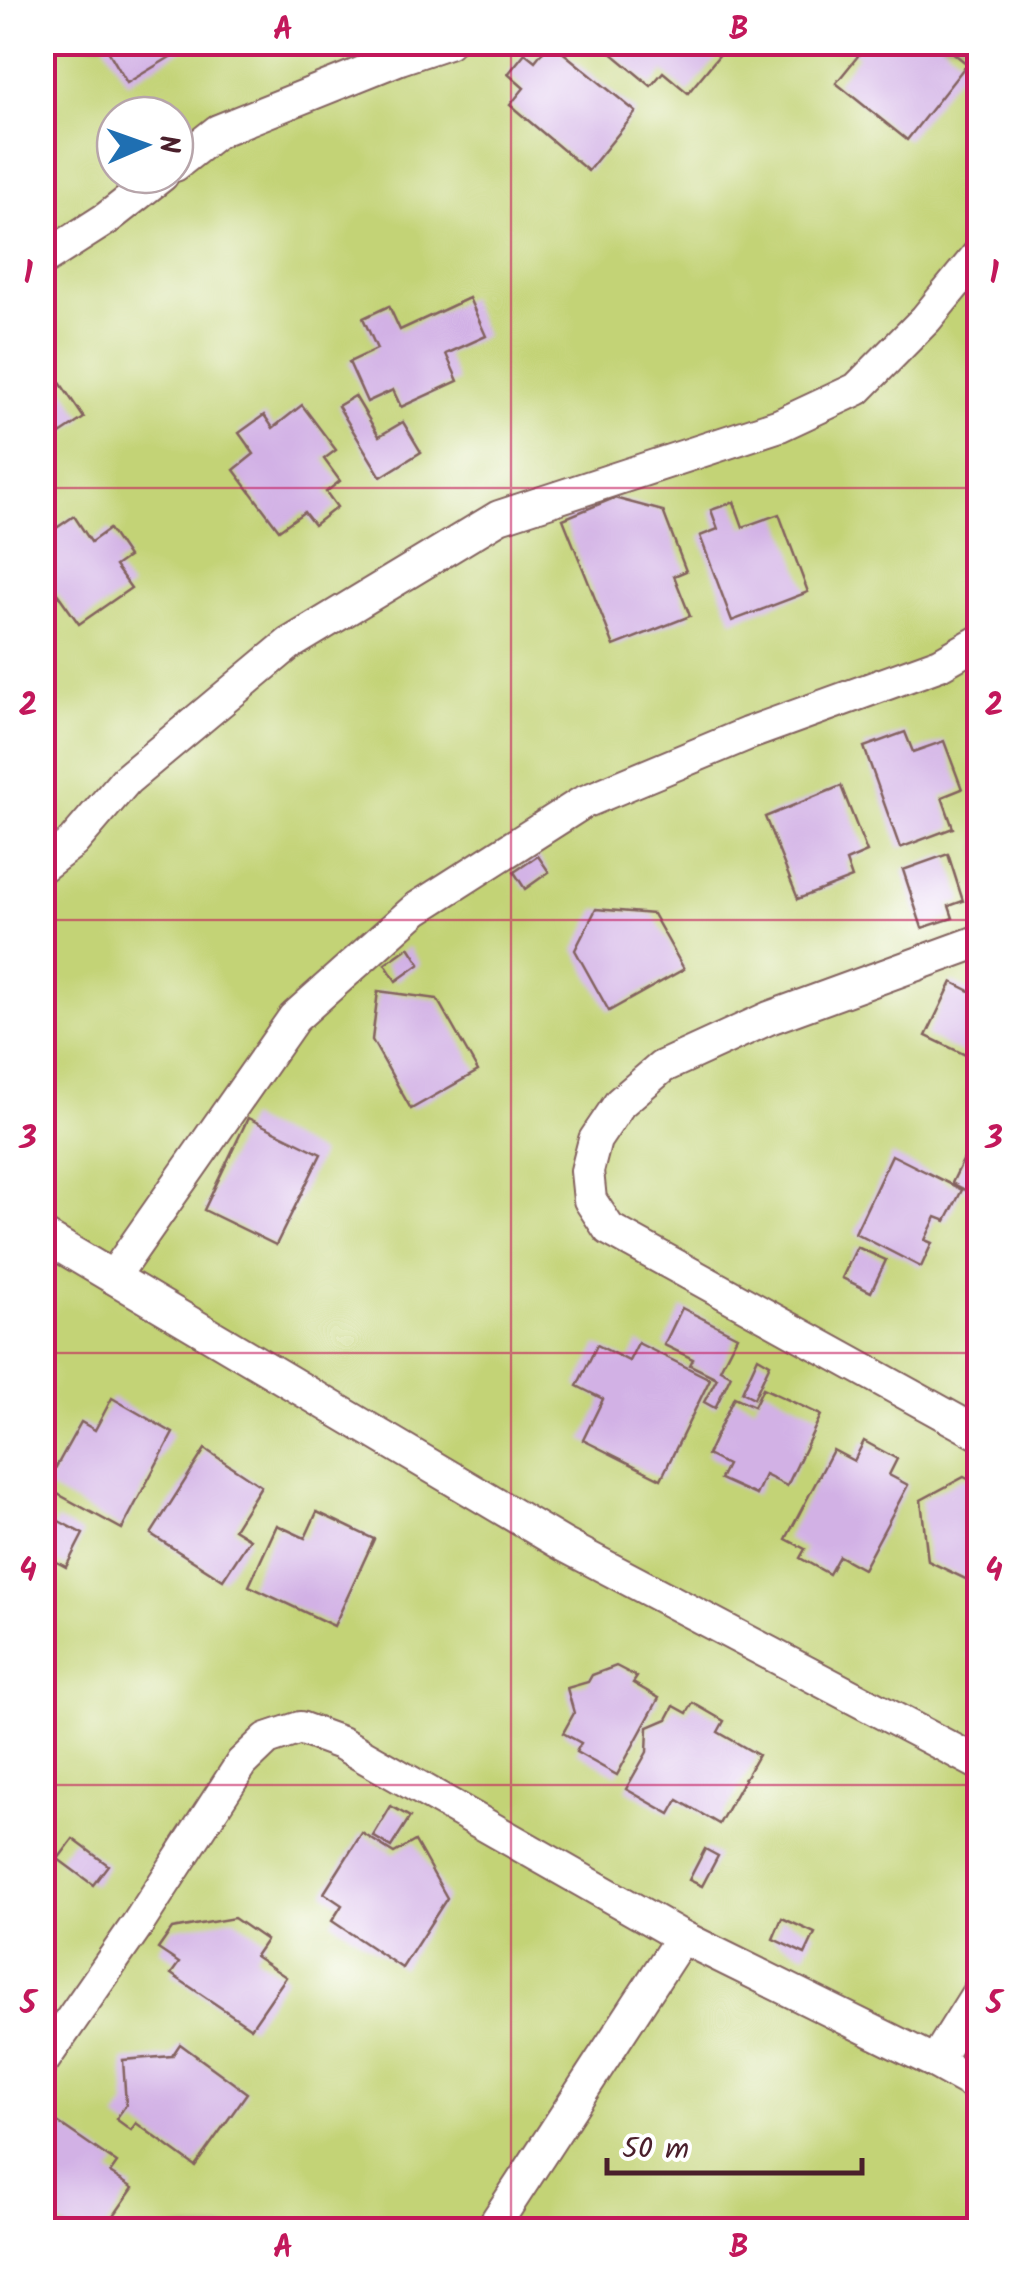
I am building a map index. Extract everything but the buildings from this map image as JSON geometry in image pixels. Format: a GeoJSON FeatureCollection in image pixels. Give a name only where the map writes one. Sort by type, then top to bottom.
{"type":"FeatureCollection","features":[{"type":"Feature","properties":{"kind":"street"},"geometry":{"type":"LineString","coordinates":[[195,149],[218,131],[448,42]]}},
{"type":"Feature","properties":{"kind":"street"},"geometry":{"type":"LineString","coordinates":[[42,260],[137,195]]}},
{"type":"Feature","properties":{"kind":"street"},"geometry":{"type":"LineString","coordinates":[[42,866],[73,842],[126,780],[289,644],[499,516],[780,425],[857,388],[926,319],[980,253]]}},
{"type":"Feature","properties":{"kind":"street"},"geometry":{"type":"LineString","coordinates":[[113,1276],[294,1018],[416,909],[582,803],[746,734],[940,664],[980,641]]}},
{"type":"Feature","properties":{"kind":"street"},"geometry":{"type":"LineString","coordinates":[[980,941],[769,1018],[662,1067],[620,1102],[595,1140],[587,1170],[590,1200],[608,1229],[980,1434]]}},
{"type":"Feature","properties":{"kind":"street"},"geometry":{"type":"LineString","coordinates":[[42,1235],[564,1544],[980,1764]]}},
{"type":"Feature","properties":{"kind":"street"},"geometry":{"type":"LineString","coordinates":[[42,2062],[242,1763],[267,1738],[300,1728],[340,1743],[682,1937],[980,2087]]}},
{"type":"Feature","properties":{"kind":"street"},"geometry":{"type":"LineString","coordinates":[[490,2230],[682,1937]]}},
{"type":"Feature","properties":{"kind":"street"},"geometry":{"type":"LineString","coordinates":[[935,2062],[980,1990]]}},
{"type":"Feature","properties":{"kind":"green space"},"geometry":{"type":"Polygon","coordinates":[[[43,43],[979,43],[979,2230],[43,2230],[43,43]]]}}]}
